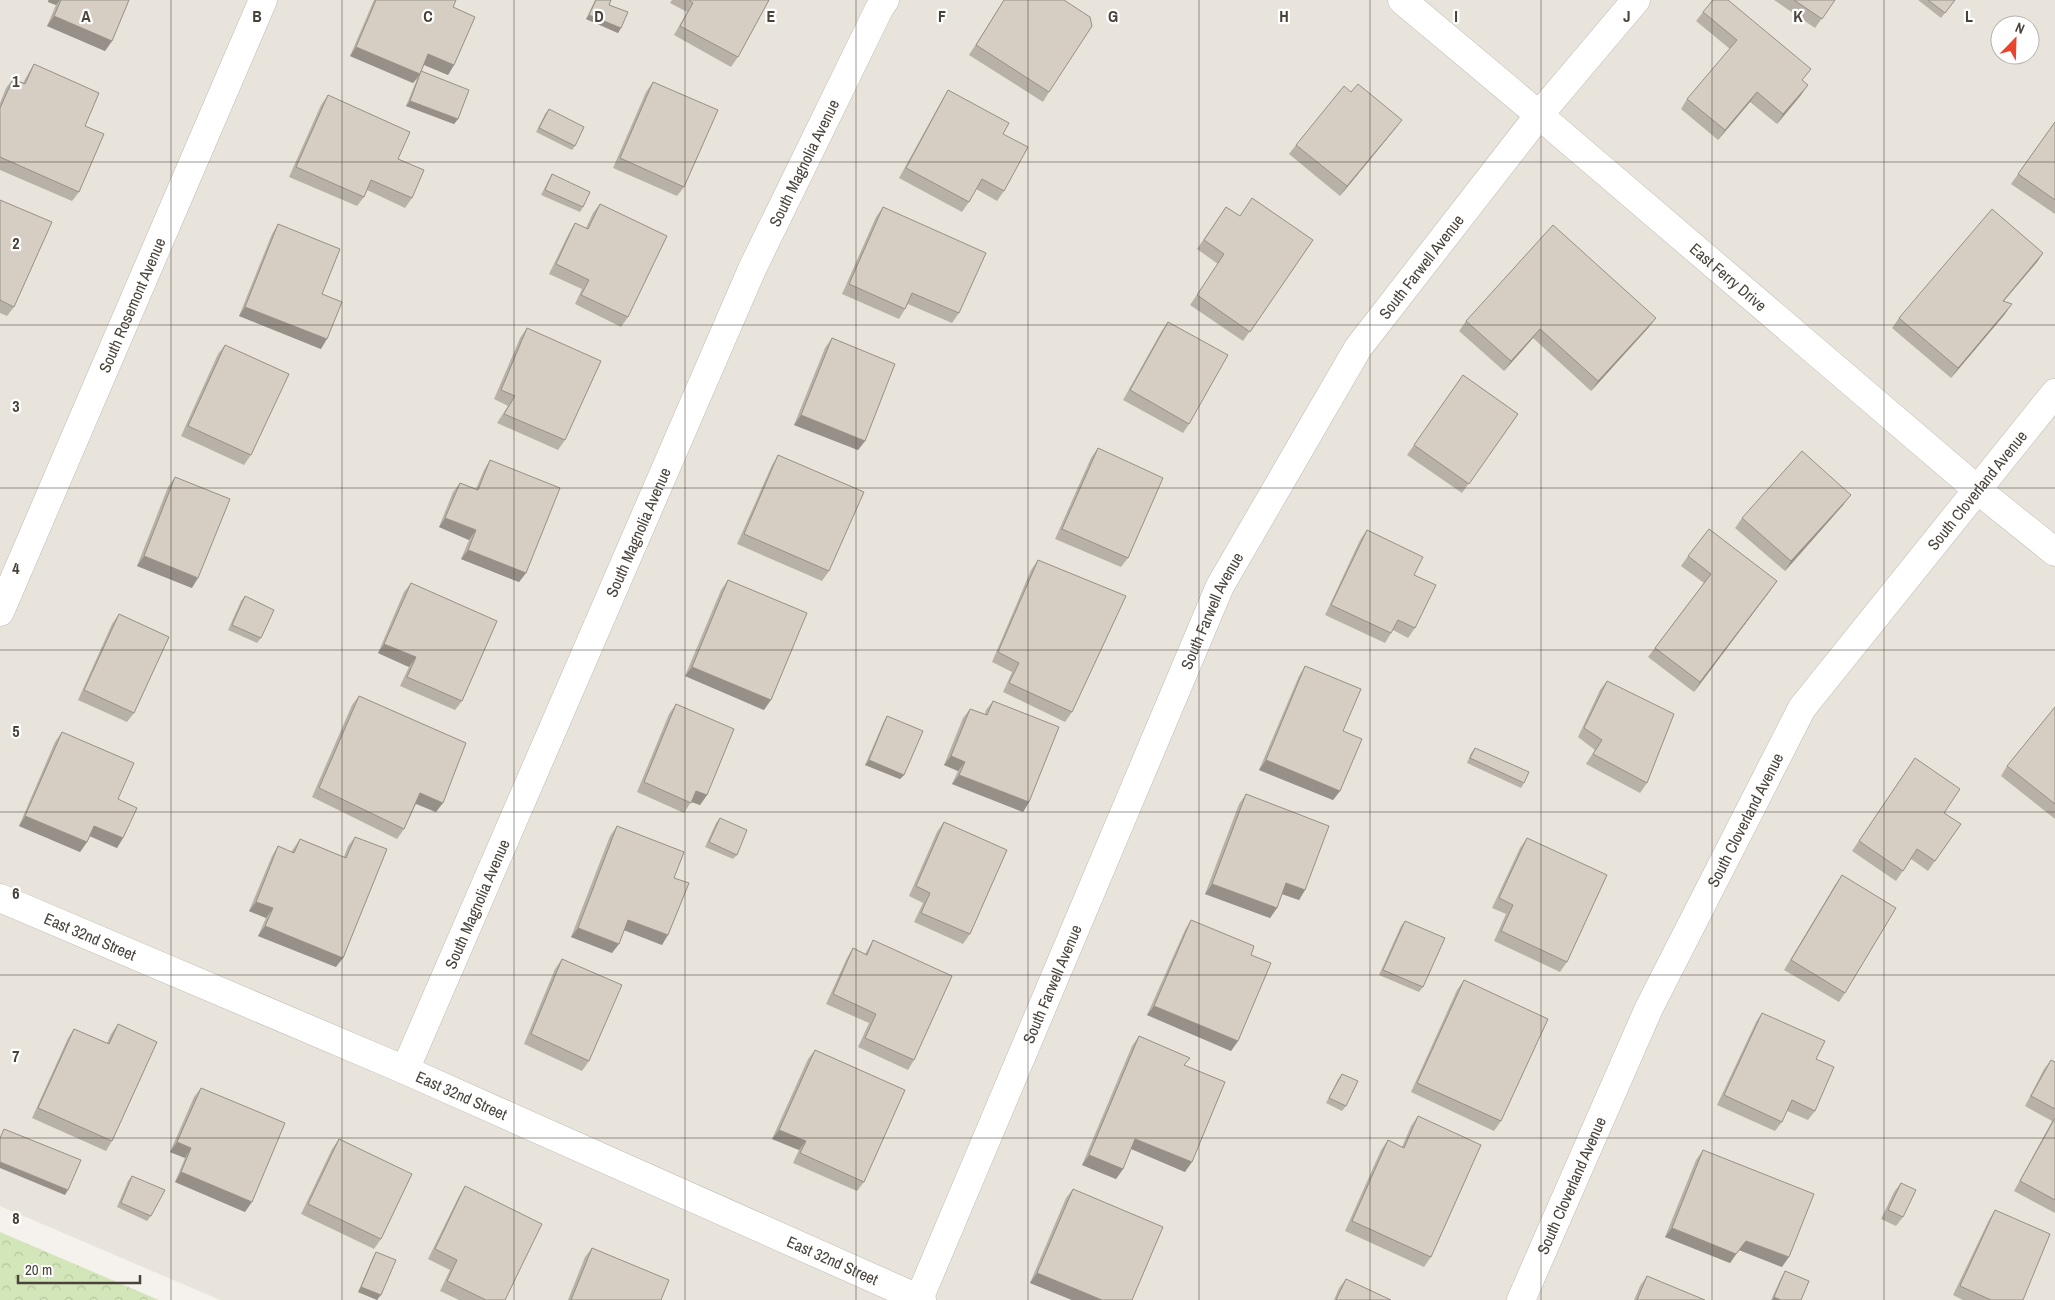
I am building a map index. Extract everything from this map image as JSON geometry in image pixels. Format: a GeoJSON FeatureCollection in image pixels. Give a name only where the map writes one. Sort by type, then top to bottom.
{"type":"FeatureCollection","features":[{"type":"Feature","properties":{"kind":"street","name":"South Rosemont Avenue"},"geometry":{"type":"LineString","coordinates":[[0,612],[263,0]]}},
{"type":"Feature","properties":{"kind":"street","name":"South Magnolia Avenue"},"geometry":{"type":"LineString","coordinates":[[405,1070],[753,267],[878,9],[885,0]]}},
{"type":"Feature","properties":{"kind":"street","name":"East Ferry Drive"},"geometry":{"type":"LineString","coordinates":[[1402,0],[1979,491],[2055,552]]}},
{"type":"Feature","properties":{"kind":"street","name":"South Farwell Avenue"},"geometry":{"type":"LineString","coordinates":[[921,1299],[1220,586],[1358,348],[1539,115],[1636,0]]}},
{"type":"Feature","properties":{"kind":"street","name":"South Cloverland Avenue"},"geometry":{"type":"LineString","coordinates":[[1521,1300],[1649,1008],[1802,708],[1979,491],[2055,394]]}},
{"type":"Feature","properties":{"kind":"street","name":"East 32nd Street"},"geometry":{"type":"LineString","coordinates":[[0,898],[405,1070],[921,1299]]}},
{"type":"Feature","properties":{"kind":"shaded area"},"geometry":{"type":"Polygon","coordinates":[[[0,0],[2055,0],[2055,1300],[220,1300],[0,1206],[0,0]]]}},
{"type":"Feature","properties":{"kind":"green space"},"geometry":{"type":"Polygon","coordinates":[[[0,1232],[159,1300],[0,1300],[0,1232]]]}},
{"type":"Feature","properties":{"kind":"building"},"geometry":{"type":"Polygon","coordinates":[[[61,0],[129,0],[112,41],[54,16],[61,0]]]}},
{"type":"Feature","properties":{"kind":"building"},"geometry":{"type":"Polygon","coordinates":[[[376,0],[456,0],[453,7],[475,17],[454,65],[428,54],[420,74],[356,47],[376,0]]]}},
{"type":"Feature","properties":{"kind":"building"},"geometry":{"type":"Polygon","coordinates":[[[596,0],[611,0],[609,5],[628,12],[621,28],[589,15],[596,0]]]}},
{"type":"Feature","properties":{"kind":"building"},"geometry":{"type":"Polygon","coordinates":[[[689,0],[769,0],[738,57],[680,26],[693,3],[689,0]]]}},
{"type":"Feature","properties":{"kind":"building"},"geometry":{"type":"Polygon","coordinates":[[[1004,0],[1064,0],[1090,17],[1092,26],[1049,92],[976,45],[1004,0]]]}},
{"type":"Feature","properties":{"kind":"building"},"geometry":{"type":"Polygon","coordinates":[[[1713,0],[1728,0],[1811,69],[1802,80],[1808,85],[1783,114],[1757,92],[1725,130],[1687,99],[1737,40],[1703,12],[1713,0]]]}},
{"type":"Feature","properties":{"kind":"building"},"geometry":{"type":"Polygon","coordinates":[[[1794,0],[1835,0],[1822,19],[1794,0]]]}},
{"type":"Feature","properties":{"kind":"building"},"geometry":{"type":"Polygon","coordinates":[[[1928,0],[1955,0],[1945,13],[1928,0]]]}},
{"type":"Feature","properties":{"kind":"building"},"geometry":{"type":"Polygon","coordinates":[[[34,64],[99,93],[85,126],[104,134],[79,192],[0,157],[0,108],[13,79],[25,84],[34,64]]]}},
{"type":"Feature","properties":{"kind":"building"},"geometry":{"type":"Polygon","coordinates":[[[421,71],[469,90],[458,119],[410,101],[421,71]]]}},
{"type":"Feature","properties":{"kind":"building"},"geometry":{"type":"Polygon","coordinates":[[[653,82],[718,110],[684,187],[620,158],[653,82]]]}},
{"type":"Feature","properties":{"kind":"building"},"geometry":{"type":"Polygon","coordinates":[[[1358,84],[1402,120],[1347,186],[1296,145],[1344,86],[1351,92],[1358,84]]]}},
{"type":"Feature","properties":{"kind":"building"},"geometry":{"type":"Polygon","coordinates":[[[948,90],[1009,123],[1003,134],[1028,147],[1004,191],[982,179],[969,202],[906,168],[948,90]]]}},
{"type":"Feature","properties":{"kind":"building"},"geometry":{"type":"Polygon","coordinates":[[[328,95],[410,132],[398,159],[424,170],[412,198],[371,180],[364,197],[296,167],[328,95]]]}},
{"type":"Feature","properties":{"kind":"building"},"geometry":{"type":"Polygon","coordinates":[[[549,109],[584,127],[575,146],[539,128],[549,109]]]}},
{"type":"Feature","properties":{"kind":"building"},"geometry":{"type":"Polygon","coordinates":[[[2055,122],[2055,200],[2018,174],[2055,122]]]}},
{"type":"Feature","properties":{"kind":"building"},"geometry":{"type":"Polygon","coordinates":[[[552,174],[590,192],[583,207],[545,190],[552,174]]]}},
{"type":"Feature","properties":{"kind":"building"},"geometry":{"type":"Polygon","coordinates":[[[1252,198],[1313,240],[1250,332],[1197,295],[1224,254],[1204,240],[1226,207],[1240,216],[1252,198]]]}},
{"type":"Feature","properties":{"kind":"building"},"geometry":{"type":"Polygon","coordinates":[[[0,200],[52,222],[14,307],[0,300],[0,200]]]}},
{"type":"Feature","properties":{"kind":"building"},"geometry":{"type":"Polygon","coordinates":[[[600,204],[667,236],[628,317],[581,295],[589,280],[556,264],[575,223],[588,229],[600,204]]]}},
{"type":"Feature","properties":{"kind":"building"},"geometry":{"type":"Polygon","coordinates":[[[883,207],[986,253],[959,313],[912,293],[905,309],[849,284],[883,207]]]}},
{"type":"Feature","properties":{"kind":"building"},"geometry":{"type":"Polygon","coordinates":[[[1992,209],[2043,253],[2003,301],[2012,304],[1958,368],[1899,318],[1992,209]]]}},
{"type":"Feature","properties":{"kind":"building"},"geometry":{"type":"Polygon","coordinates":[[[278,224],[340,249],[322,294],[342,302],[327,339],[245,307],[278,224]]]}},
{"type":"Feature","properties":{"kind":"building"},"geometry":{"type":"Polygon","coordinates":[[[1553,225],[1656,318],[1598,381],[1540,329],[1511,361],[1466,321],[1553,225]]]}},
{"type":"Feature","properties":{"kind":"building"},"geometry":{"type":"Polygon","coordinates":[[[1168,322],[1228,355],[1189,424],[1130,390],[1168,322]]]}},
{"type":"Feature","properties":{"kind":"building"},"geometry":{"type":"Polygon","coordinates":[[[527,328],[601,361],[565,440],[504,414],[515,396],[501,390],[527,328]]]}},
{"type":"Feature","properties":{"kind":"building"},"geometry":{"type":"Polygon","coordinates":[[[832,338],[895,364],[865,441],[801,415],[832,338]]]}},
{"type":"Feature","properties":{"kind":"building"},"geometry":{"type":"Polygon","coordinates":[[[225,345],[289,374],[251,455],[188,426],[225,345]]]}},
{"type":"Feature","properties":{"kind":"building"},"geometry":{"type":"Polygon","coordinates":[[[1463,375],[1518,414],[1469,484],[1414,445],[1463,375]]]}},
{"type":"Feature","properties":{"kind":"building"},"geometry":{"type":"Polygon","coordinates":[[[1098,448],[1163,478],[1128,558],[1062,529],[1098,448]]]}},
{"type":"Feature","properties":{"kind":"building"},"geometry":{"type":"Polygon","coordinates":[[[1802,451],[1851,495],[1791,561],[1742,518],[1802,451]]]}},
{"type":"Feature","properties":{"kind":"building"},"geometry":{"type":"Polygon","coordinates":[[[778,455],[864,492],[829,571],[744,534],[778,455]]]}},
{"type":"Feature","properties":{"kind":"building"},"geometry":{"type":"Polygon","coordinates":[[[490,460],[560,488],[526,573],[468,550],[476,530],[445,518],[460,483],[478,490],[490,460]]]}},
{"type":"Feature","properties":{"kind":"building"},"geometry":{"type":"Polygon","coordinates":[[[175,477],[230,499],[198,578],[144,556],[175,477]]]}},
{"type":"Feature","properties":{"kind":"building"},"geometry":{"type":"Polygon","coordinates":[[[1709,529],[1777,581],[1700,682],[1655,648],[1711,574],[1688,556],[1709,529]]]}},
{"type":"Feature","properties":{"kind":"building"},"geometry":{"type":"Polygon","coordinates":[[[1367,530],[1423,557],[1414,575],[1436,585],[1415,628],[1398,620],[1391,633],[1331,605],[1367,530]]]}},
{"type":"Feature","properties":{"kind":"building"},"geometry":{"type":"Polygon","coordinates":[[[1038,560],[1126,596],[1072,712],[1009,683],[1019,663],[998,652],[1038,560]]]}},
{"type":"Feature","properties":{"kind":"building"},"geometry":{"type":"Polygon","coordinates":[[[728,580],[807,613],[771,700],[692,667],[728,580]]]}},
{"type":"Feature","properties":{"kind":"building"},"geometry":{"type":"Polygon","coordinates":[[[411,583],[497,621],[462,701],[407,677],[416,657],[384,644],[411,583]]]}},
{"type":"Feature","properties":{"kind":"building"},"geometry":{"type":"Polygon","coordinates":[[[245,596],[274,610],[261,638],[232,625],[245,596]]]}},
{"type":"Feature","properties":{"kind":"building"},"geometry":{"type":"Polygon","coordinates":[[[119,614],[169,637],[134,713],[84,690],[119,614]]]}},
{"type":"Feature","properties":{"kind":"building"},"geometry":{"type":"Polygon","coordinates":[[[1305,666],[1361,689],[1343,731],[1362,739],[1340,791],[1266,760],[1305,666]]]}},
{"type":"Feature","properties":{"kind":"building"},"geometry":{"type":"Polygon","coordinates":[[[1607,681],[1674,714],[1647,783],[1593,754],[1602,740],[1584,728],[1607,681]]]}},
{"type":"Feature","properties":{"kind":"building"},"geometry":{"type":"Polygon","coordinates":[[[359,696],[466,743],[443,803],[420,793],[404,829],[319,788],[359,696]]]}},
{"type":"Feature","properties":{"kind":"building"},"geometry":{"type":"Polygon","coordinates":[[[993,701],[1059,727],[1029,802],[959,775],[965,762],[951,756],[970,709],[987,715],[993,701]]]}},
{"type":"Feature","properties":{"kind":"building"},"geometry":{"type":"Polygon","coordinates":[[[676,704],[734,729],[707,795],[696,791],[691,803],[644,782],[676,704]]]}},
{"type":"Feature","properties":{"kind":"building"},"geometry":{"type":"Polygon","coordinates":[[[2055,707],[2055,804],[2007,766],[2055,707]]]}},
{"type":"Feature","properties":{"kind":"building"},"geometry":{"type":"Polygon","coordinates":[[[887,716],[923,731],[904,775],[869,760],[887,716]]]}},
{"type":"Feature","properties":{"kind":"building"},"geometry":{"type":"Polygon","coordinates":[[[62,732],[134,763],[118,799],[137,808],[123,838],[94,826],[87,842],[25,816],[62,732]]]}},
{"type":"Feature","properties":{"kind":"building"},"geometry":{"type":"Polygon","coordinates":[[[1475,748],[1529,772],[1524,783],[1470,758],[1475,748]]]}},
{"type":"Feature","properties":{"kind":"building"},"geometry":{"type":"Polygon","coordinates":[[[1915,758],[1960,789],[1944,813],[1961,824],[1935,861],[1917,849],[1903,871],[1859,841],[1915,758]]]}},
{"type":"Feature","properties":{"kind":"building"},"geometry":{"type":"Polygon","coordinates":[[[1246,794],[1329,826],[1305,890],[1286,883],[1277,908],[1212,884],[1246,794]]]}},
{"type":"Feature","properties":{"kind":"building"},"geometry":{"type":"Polygon","coordinates":[[[720,818],[747,830],[737,855],[709,842],[720,818]]]}},
{"type":"Feature","properties":{"kind":"building"},"geometry":{"type":"Polygon","coordinates":[[[944,822],[1007,850],[970,934],[921,913],[930,893],[916,886],[944,822]]]}},
{"type":"Feature","properties":{"kind":"building"},"geometry":{"type":"Polygon","coordinates":[[[617,826],[684,852],[674,878],[689,883],[668,935],[628,920],[619,944],[578,928],[617,826]]]}},
{"type":"Feature","properties":{"kind":"building"},"geometry":{"type":"Polygon","coordinates":[[[355,837],[387,849],[343,958],[265,926],[273,908],[256,902],[278,846],[294,853],[300,839],[346,858],[355,837]]]}},
{"type":"Feature","properties":{"kind":"building"},"geometry":{"type":"Polygon","coordinates":[[[1527,838],[1607,875],[1567,962],[1501,931],[1513,905],[1499,898],[1527,838]]]}},
{"type":"Feature","properties":{"kind":"building"},"geometry":{"type":"Polygon","coordinates":[[[1842,875],[1896,908],[1845,993],[1791,960],[1842,875]]]}},
{"type":"Feature","properties":{"kind":"building"},"geometry":{"type":"Polygon","coordinates":[[[1191,920],[1254,946],[1251,955],[1271,963],[1238,1041],[1154,1006],[1191,920]]]}},
{"type":"Feature","properties":{"kind":"building"},"geometry":{"type":"Polygon","coordinates":[[[1405,921],[1445,938],[1423,987],[1383,970],[1405,921]]]}},
{"type":"Feature","properties":{"kind":"building"},"geometry":{"type":"Polygon","coordinates":[[[873,940],[952,976],[914,1060],[865,1038],[876,1014],[833,994],[853,948],[867,955],[873,940]]]}},
{"type":"Feature","properties":{"kind":"building"},"geometry":{"type":"Polygon","coordinates":[[[562,959],[622,985],[589,1061],[531,1034],[562,959]]]}},
{"type":"Feature","properties":{"kind":"building"},"geometry":{"type":"Polygon","coordinates":[[[1464,980],[1548,1019],[1501,1121],[1417,1083],[1464,980]]]}},
{"type":"Feature","properties":{"kind":"building"},"geometry":{"type":"Polygon","coordinates":[[[1762,1013],[1825,1041],[1816,1059],[1834,1067],[1815,1111],[1792,1100],[1782,1122],[1724,1095],[1762,1013]]]}},
{"type":"Feature","properties":{"kind":"building"},"geometry":{"type":"Polygon","coordinates":[[[118,1024],[157,1042],[112,1141],[38,1108],[74,1029],[109,1044],[118,1024]]]}},
{"type":"Feature","properties":{"kind":"building"},"geometry":{"type":"Polygon","coordinates":[[[1139,1036],[1190,1058],[1184,1065],[1225,1082],[1192,1162],[1135,1139],[1123,1169],[1089,1155],[1139,1036]]]}},
{"type":"Feature","properties":{"kind":"building"},"geometry":{"type":"Polygon","coordinates":[[[815,1050],[905,1090],[864,1182],[800,1153],[806,1141],[779,1130],[815,1050]]]}},
{"type":"Feature","properties":{"kind":"building"},"geometry":{"type":"Polygon","coordinates":[[[2051,1060],[2055,1062],[2055,1109],[2031,1096],[2051,1060]]]}},
{"type":"Feature","properties":{"kind":"building"},"geometry":{"type":"Polygon","coordinates":[[[1342,1074],[1358,1081],[1346,1106],[1329,1098],[1342,1074]]]}},
{"type":"Feature","properties":{"kind":"building"},"geometry":{"type":"Polygon","coordinates":[[[201,1088],[285,1123],[252,1202],[181,1172],[191,1148],[177,1142],[201,1088]]]}},
{"type":"Feature","properties":{"kind":"building"},"geometry":{"type":"Polygon","coordinates":[[[1418,1116],[1481,1145],[1431,1257],[1352,1221],[1388,1140],[1404,1148],[1418,1116]]]}},
{"type":"Feature","properties":{"kind":"building"},"geometry":{"type":"Polygon","coordinates":[[[2055,1118],[2055,1200],[2020,1181],[2055,1118]]]}},
{"type":"Feature","properties":{"kind":"building"},"geometry":{"type":"Polygon","coordinates":[[[4,1129],[81,1160],[68,1190],[0,1162],[0,1138],[4,1129]]]}},
{"type":"Feature","properties":{"kind":"building"},"geometry":{"type":"Polygon","coordinates":[[[339,1139],[412,1174],[381,1239],[308,1204],[339,1139]]]}},
{"type":"Feature","properties":{"kind":"building"},"geometry":{"type":"Polygon","coordinates":[[[1703,1150],[1814,1194],[1789,1257],[1746,1241],[1736,1254],[1672,1228],[1703,1150]]]}},
{"type":"Feature","properties":{"kind":"building"},"geometry":{"type":"Polygon","coordinates":[[[132,1176],[165,1190],[151,1216],[121,1203],[132,1176]]]}},
{"type":"Feature","properties":{"kind":"building"},"geometry":{"type":"Polygon","coordinates":[[[1901,1183],[1916,1190],[1903,1217],[1888,1210],[1901,1183]]]}},
{"type":"Feature","properties":{"kind":"building"},"geometry":{"type":"Polygon","coordinates":[[[465,1186],[542,1224],[505,1300],[486,1300],[447,1281],[457,1260],[435,1249],[465,1186]]]}},
{"type":"Feature","properties":{"kind":"building"},"geometry":{"type":"Polygon","coordinates":[[[1073,1189],[1163,1227],[1132,1300],[1102,1300],[1037,1273],[1073,1189]]]}},
{"type":"Feature","properties":{"kind":"building"},"geometry":{"type":"Polygon","coordinates":[[[1995,1210],[2050,1234],[2023,1300],[1991,1300],[1960,1286],[1995,1210]]]}},
{"type":"Feature","properties":{"kind":"building"},"geometry":{"type":"Polygon","coordinates":[[[592,1248],[669,1280],[661,1300],[571,1300],[592,1248]]]}},
{"type":"Feature","properties":{"kind":"building"},"geometry":{"type":"Polygon","coordinates":[[[376,1252],[396,1260],[381,1295],[361,1287],[376,1252]]]}},
{"type":"Feature","properties":{"kind":"building"},"geometry":{"type":"Polygon","coordinates":[[[1785,1271],[1809,1281],[1801,1300],[1781,1300],[1774,1297],[1785,1271]]]}},
{"type":"Feature","properties":{"kind":"building"},"geometry":{"type":"Polygon","coordinates":[[[1647,1276],[1705,1300],[1637,1300],[1647,1276]]]}},
{"type":"Feature","properties":{"kind":"building"},"geometry":{"type":"Polygon","coordinates":[[[1346,1279],[1391,1300],[1336,1300],[1346,1279]]]}}]}
